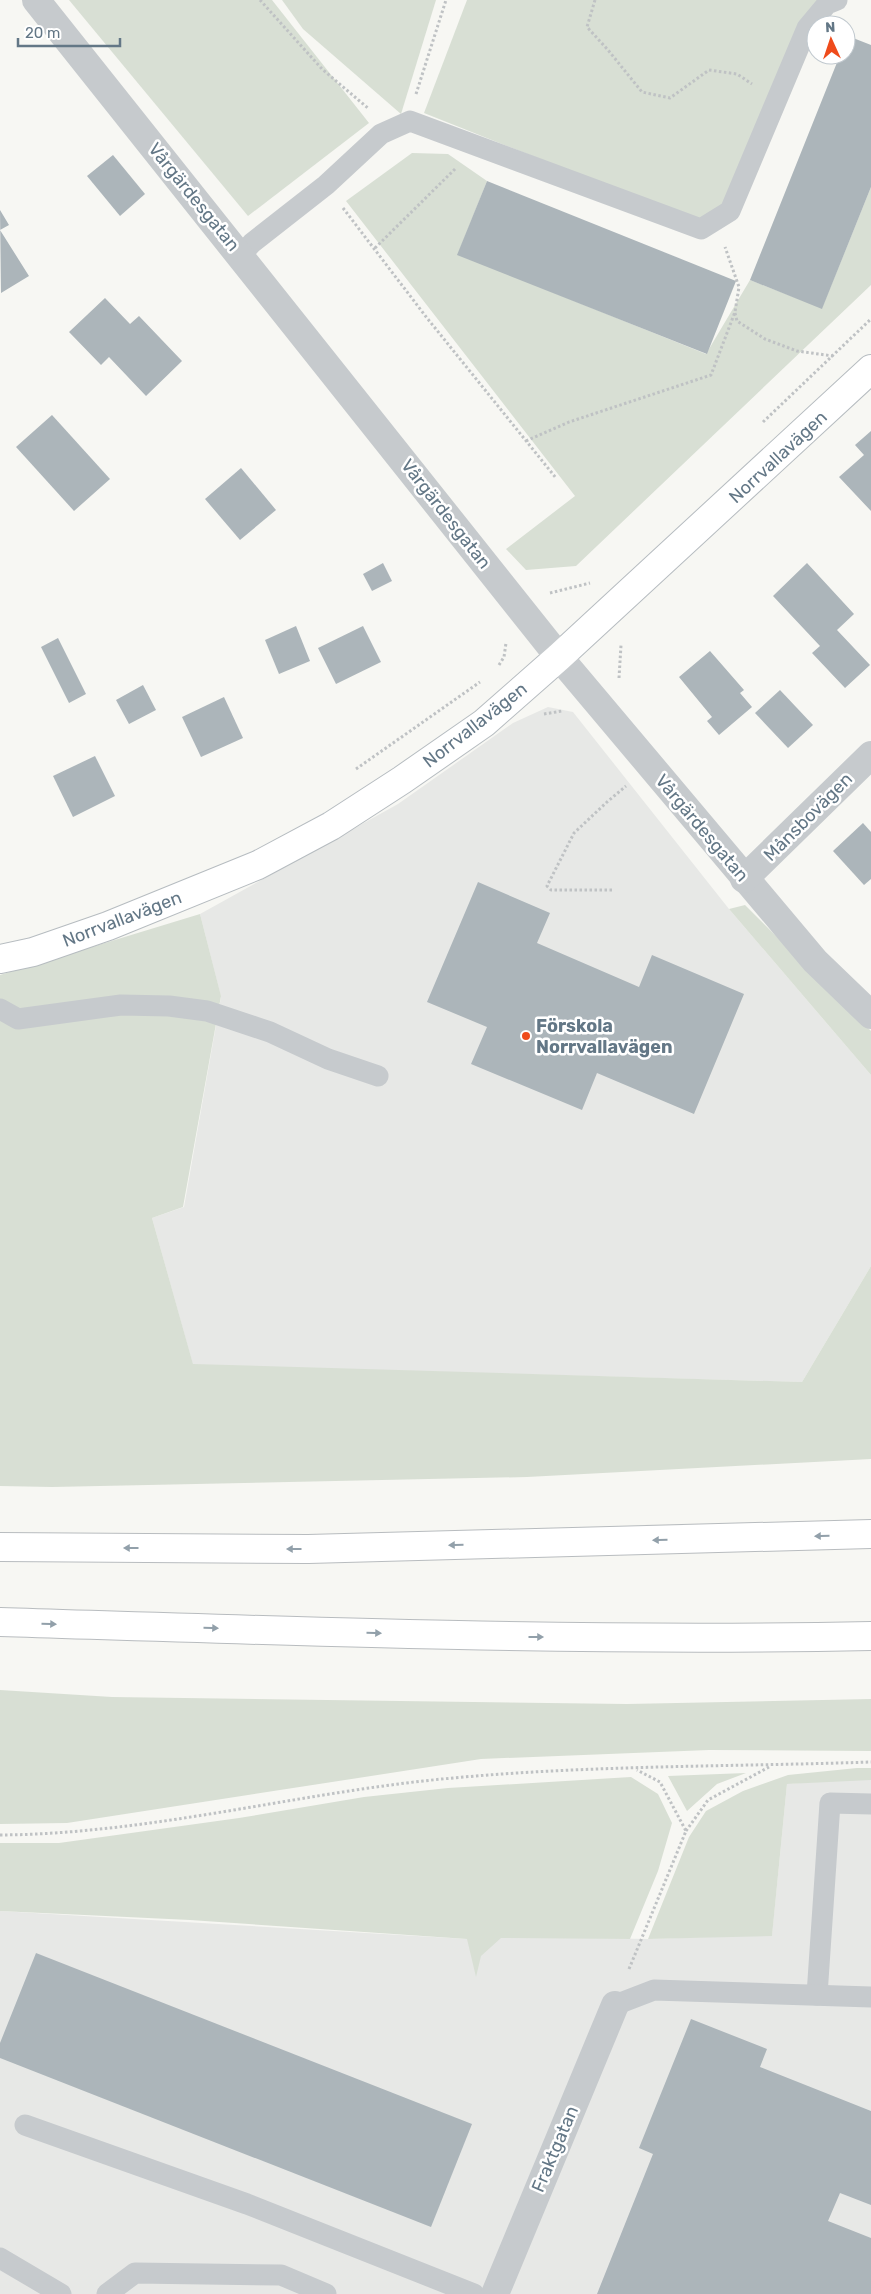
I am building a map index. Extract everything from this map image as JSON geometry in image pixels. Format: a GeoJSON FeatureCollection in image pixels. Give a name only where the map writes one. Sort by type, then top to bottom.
{"type":"FeatureCollection","features":[{"type":"Feature","properties":{"kind":"main road","name":"Norrvallavägen"},"geometry":{"type":"LineString","coordinates":[[0,959],[33,952],[108,926],[258,865],[306,839],[402,780],[484,723],[559,658],[871,369]]}},
{"type":"Feature","properties":{"kind":"main road"},"geometry":{"type":"LineString","coordinates":[[0,1547],[308,1549],[871,1534]]}},
{"type":"Feature","properties":{"kind":"main road"},"geometry":{"type":"LineString","coordinates":[[0,1622],[470,1636],[776,1638],[871,1636]]}},
{"type":"Feature","properties":{"kind":"street","name":"Vårgärdesgatan"},"geometry":{"type":"LineString","coordinates":[[36,0],[559,658],[815,961],[871,1015]]}},
{"type":"Feature","properties":{"kind":"street","name":"Månsbovägen"},"geometry":{"type":"LineString","coordinates":[[744,879],[871,755]]}},
{"type":"Feature","properties":{"kind":"street","name":"Fraktgatan"},"geometry":{"type":"LineString","coordinates":[[495,2294],[615,2005]]}},
{"type":"Feature","properties":{"kind":"lane"},"geometry":{"type":"LineString","coordinates":[[240,256],[252,243],[326,185],[380,134],[410,121],[477,148],[701,229],[730,211],[807,28],[826,4],[837,0]]}},
{"type":"Feature","properties":{"kind":"lane"},"geometry":{"type":"LineString","coordinates":[[0,1009],[18,1019],[121,1005],[169,1006],[207,1011],[270,1032],[328,1059],[378,1076]]}},
{"type":"Feature","properties":{"kind":"lane"},"geometry":{"type":"LineString","coordinates":[[818,1996],[830,1803],[871,1804]]}},
{"type":"Feature","properties":{"kind":"lane"},"geometry":{"type":"LineString","coordinates":[[615,2005],[654,1990],[871,1997]]}},
{"type":"Feature","properties":{"kind":"lane"},"geometry":{"type":"LineString","coordinates":[[25,2126],[247,2204],[474,2294]]}},
{"type":"Feature","properties":{"kind":"lane"},"geometry":{"type":"LineString","coordinates":[[0,2258],[61,2294]]}},
{"type":"Feature","properties":{"kind":"lane"},"geometry":{"type":"LineString","coordinates":[[107,2294],[135,2273],[281,2275],[326,2294]]}},
{"type":"Feature","properties":{"kind":"path"},"geometry":{"type":"LineString","coordinates":[[260,0],[322,69],[356,101],[373,112],[380,134]]}},
{"type":"Feature","properties":{"kind":"path"},"geometry":{"type":"LineString","coordinates":[[410,121],[413,104],[446,0]]}},
{"type":"Feature","properties":{"kind":"path"},"geometry":{"type":"LineString","coordinates":[[595,0],[586,27],[608,50],[642,92],[670,98],[709,70],[737,74],[776,100]]}},
{"type":"Feature","properties":{"kind":"path"},"geometry":{"type":"LineString","coordinates":[[375,248],[477,148]]}},
{"type":"Feature","properties":{"kind":"path"},"geometry":{"type":"LineString","coordinates":[[326,185],[427,318],[556,478]]}},
{"type":"Feature","properties":{"kind":"path"},"geometry":{"type":"LineString","coordinates":[[526,442],[569,422],[711,375],[735,312],[738,287],[716,220]]}},
{"type":"Feature","properties":{"kind":"path"},"geometry":{"type":"LineString","coordinates":[[735,312],[737,321],[765,339],[797,351],[833,356]]}},
{"type":"Feature","properties":{"kind":"path"},"geometry":{"type":"LineString","coordinates":[[762,423],[871,319]]}},
{"type":"Feature","properties":{"kind":"path"},"geometry":{"type":"LineString","coordinates":[[548,594],[588,584],[593,580]]}},
{"type":"Feature","properties":{"kind":"path"},"geometry":{"type":"LineString","coordinates":[[618,686],[621,644],[627,637]]}},
{"type":"Feature","properties":{"kind":"path"},"geometry":{"type":"LineString","coordinates":[[495,671],[504,658],[507,639]]}},
{"type":"Feature","properties":{"kind":"path"},"geometry":{"type":"LineString","coordinates":[[354,770],[487,676]]}},
{"type":"Feature","properties":{"kind":"path"},"geometry":{"type":"LineString","coordinates":[[612,890],[551,890],[547,886],[574,832],[631,783]]}},
{"type":"Feature","properties":{"kind":"path"},"geometry":{"type":"LineString","coordinates":[[0,1835],[93,1831],[424,1781],[503,1774],[871,1762]]}},
{"type":"Feature","properties":{"kind":"path"},"geometry":{"type":"LineString","coordinates":[[615,2005],[686,1830],[708,1800],[771,1765]]}},
{"type":"Feature","properties":{"kind":"path"},"geometry":{"type":"LineString","coordinates":[[636,1769],[660,1782],[686,1830]]}},
{"type":"Feature","properties":{"kind":"shaded area"},"geometry":{"type":"Polygon","coordinates":[[[69,0],[272,0],[369,123],[248,216],[69,0]]]}},
{"type":"Feature","properties":{"kind":"shaded area"},"geometry":{"type":"Polygon","coordinates":[[[282,0],[436,0],[401,114],[303,29],[282,0]]]}},
{"type":"Feature","properties":{"kind":"shaded area"},"geometry":{"type":"Polygon","coordinates":[[[467,0],[820,0],[813,15],[806,15],[806,31],[725,207],[701,223],[424,113],[467,0]]]}},
{"type":"Feature","properties":{"kind":"shaded area"},"geometry":{"type":"Polygon","coordinates":[[[412,153],[448,154],[487,181],[458,254],[706,354],[750,280],[822,308],[871,187],[871,285],[576,566],[526,570],[506,549],[575,496],[346,201],[412,153]]]}},
{"type":"Feature","properties":{"kind":"shaded area","name":"Förskola Norrvallavägen"},"geometry":{"type":"Polygon","coordinates":[[[548,707],[573,712],[729,909],[871,1075],[871,1266],[802,1382],[193,1365],[152,1218],[184,1207],[221,997],[200,914],[398,804],[513,723],[548,707]]]}},
{"type":"Feature","properties":{"kind":"shaded area"},"geometry":{"type":"Polygon","coordinates":[[[745,905],[871,1031],[871,1075],[729,909],[745,905]]]}},
{"type":"Feature","properties":{"kind":"shaded area"},"geometry":{"type":"Polygon","coordinates":[[[200,914],[221,996],[183,1207],[152,1218],[193,1364],[802,1382],[871,1266],[871,1459],[527,1477],[52,1487],[0,1486],[0,975],[200,914]]]}},
{"type":"Feature","properties":{"kind":"shaded area"},"geometry":{"type":"Polygon","coordinates":[[[0,1690],[112,1697],[627,1704],[871,1699],[871,1751],[709,1750],[481,1759],[67,1823],[0,1824],[0,1690]]]}},
{"type":"Feature","properties":{"kind":"shaded area"},"geometry":{"type":"Polygon","coordinates":[[[871,1768],[871,1780],[787,1784],[772,1936],[648,1939],[689,1837],[706,1811],[743,1791],[788,1775],[871,1768]]]}},
{"type":"Feature","properties":{"kind":"shaded area"},"geometry":{"type":"Polygon","coordinates":[[[746,1773],[717,1784],[687,1811],[668,1776],[746,1773]]]}},
{"type":"Feature","properties":{"kind":"shaded area"},"geometry":{"type":"Polygon","coordinates":[[[631,1777],[658,1794],[672,1823],[658,1871],[630,1939],[501,1938],[481,1956],[476,1977],[467,1939],[190,1920],[0,1911],[0,1843],[59,1843],[239,1818],[364,1797],[448,1788],[631,1777]]]}},
{"type":"Feature","properties":{"kind":"shaded area"},"geometry":{"type":"Polygon","coordinates":[[[871,1780],[871,2294],[0,2294],[0,1911],[467,1939],[534,1937],[648,1939],[772,1935],[787,1784],[871,1780]]]}},
{"type":"Feature","properties":{"kind":"building"},"geometry":{"type":"Polygon","coordinates":[[[856,39],[871,45],[871,187],[822,309],[750,280],[836,65],[856,65],[856,39]]]}},
{"type":"Feature","properties":{"kind":"building"},"geometry":{"type":"Polygon","coordinates":[[[113,155],[145,194],[120,216],[87,176],[113,155]]]}},
{"type":"Feature","properties":{"kind":"building"},"geometry":{"type":"Polygon","coordinates":[[[487,181],[736,281],[707,354],[457,255],[487,181]]]}},
{"type":"Feature","properties":{"kind":"building"},"geometry":{"type":"Polygon","coordinates":[[[0,210],[9,225],[0,230],[0,210]]]}},
{"type":"Feature","properties":{"kind":"building"},"geometry":{"type":"Polygon","coordinates":[[[0,230],[29,276],[1,293],[0,230]]]}},
{"type":"Feature","properties":{"kind":"building"},"geometry":{"type":"Polygon","coordinates":[[[105,298],[130,324],[139,316],[182,361],[146,396],[109,357],[101,365],[69,332],[105,298]]]}},
{"type":"Feature","properties":{"kind":"building"},"geometry":{"type":"Polygon","coordinates":[[[52,415],[110,479],[74,511],[16,447],[52,415]]]}},
{"type":"Feature","properties":{"kind":"building"},"geometry":{"type":"Polygon","coordinates":[[[871,431],[871,511],[839,477],[864,455],[855,445],[871,431]]]}},
{"type":"Feature","properties":{"kind":"building"},"geometry":{"type":"Polygon","coordinates":[[[241,468],[276,510],[240,540],[205,499],[241,468]]]}},
{"type":"Feature","properties":{"kind":"building"},"geometry":{"type":"Polygon","coordinates":[[[383,563],[392,581],[372,591],[363,574],[383,563]]]}},
{"type":"Feature","properties":{"kind":"building"},"geometry":{"type":"Polygon","coordinates":[[[807,563],[854,614],[837,630],[870,665],[845,688],[812,653],[820,646],[773,596],[807,563]]]}},
{"type":"Feature","properties":{"kind":"building"},"geometry":{"type":"Polygon","coordinates":[[[296,626],[310,661],[279,674],[265,640],[296,626]]]}},
{"type":"Feature","properties":{"kind":"building"},"geometry":{"type":"Polygon","coordinates":[[[363,626],[381,662],[336,684],[318,648],[363,626]]]}},
{"type":"Feature","properties":{"kind":"building"},"geometry":{"type":"Polygon","coordinates":[[[58,638],[86,694],[69,703],[41,647],[58,638]]]}},
{"type":"Feature","properties":{"kind":"building"},"geometry":{"type":"Polygon","coordinates":[[[710,651],[744,690],[740,693],[752,707],[719,735],[707,721],[712,717],[679,677],[710,651]]]}},
{"type":"Feature","properties":{"kind":"building"},"geometry":{"type":"Polygon","coordinates":[[[143,685],[156,710],[129,724],[116,700],[143,685]]]}},
{"type":"Feature","properties":{"kind":"building"},"geometry":{"type":"Polygon","coordinates":[[[780,690],[813,725],[788,748],[755,713],[780,690]]]}},
{"type":"Feature","properties":{"kind":"building"},"geometry":{"type":"Polygon","coordinates":[[[224,697],[243,738],[201,757],[182,717],[224,697]]]}},
{"type":"Feature","properties":{"kind":"building"},"geometry":{"type":"Polygon","coordinates":[[[95,756],[115,796],[73,817],[53,776],[95,756]]]}},
{"type":"Feature","properties":{"kind":"building"},"geometry":{"type":"Polygon","coordinates":[[[863,823],[871,832],[871,879],[864,885],[833,851],[863,823]]]}},
{"type":"Feature","properties":{"kind":"building"},"geometry":{"type":"Polygon","coordinates":[[[478,882],[550,913],[537,943],[639,987],[652,955],[744,994],[694,1114],[597,1073],[582,1110],[471,1064],[487,1027],[427,1002],[478,882]]]}},
{"type":"Feature","properties":{"kind":"building"},"geometry":{"type":"Polygon","coordinates":[[[36,1953],[472,2124],[431,2227],[0,2058],[0,2043],[36,1953]]]}},
{"type":"Feature","properties":{"kind":"building"},"geometry":{"type":"Polygon","coordinates":[[[691,2019],[767,2049],[760,2067],[871,2111],[871,2205],[840,2193],[828,2221],[871,2238],[871,2294],[597,2294],[653,2154],[639,2148],[691,2019]]]}},
{"type":"Feature","properties":{"kind":"place","name":"Förskola Norrvallavägen"},"geometry":{"type":"Point","coordinates":[526,1036]}}]}
